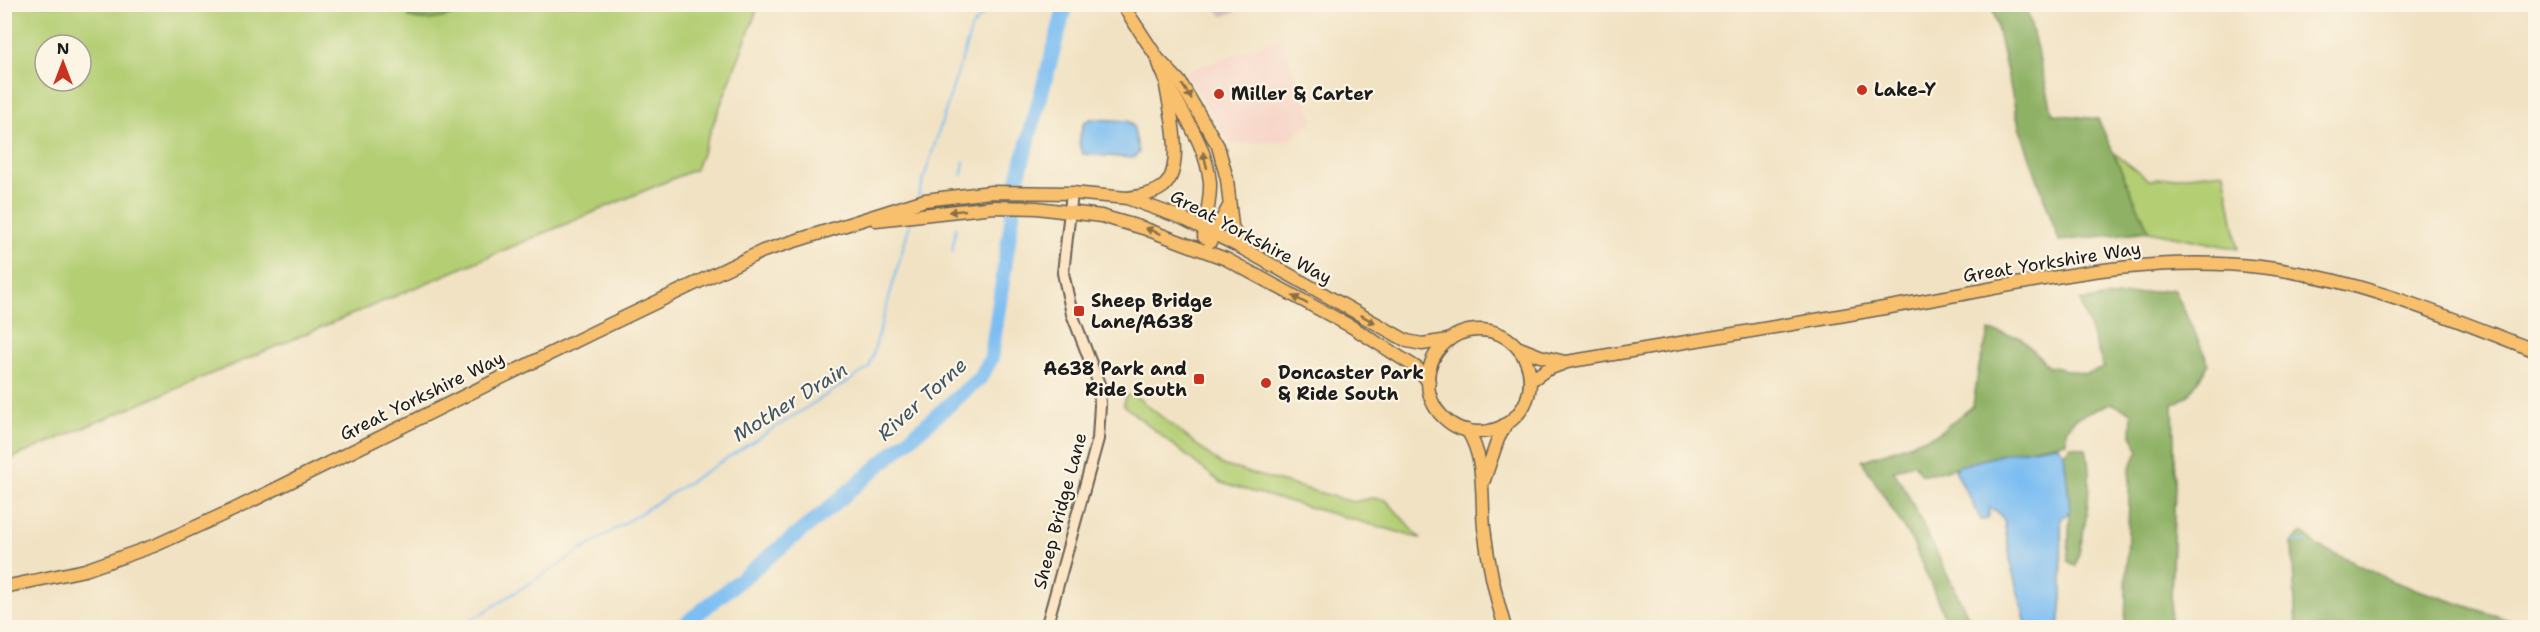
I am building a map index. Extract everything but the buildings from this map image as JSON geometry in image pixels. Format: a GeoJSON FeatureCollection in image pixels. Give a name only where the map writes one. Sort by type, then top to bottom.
{"type":"FeatureCollection","features":[{"type":"Feature","properties":{"kind":"highway"},"geometry":{"type":"LineString","coordinates":[[1122,4],[1158,59],[1180,82],[1218,146],[1227,179],[1228,208],[1240,247]]}},
{"type":"Feature","properties":{"kind":"highway"},"geometry":{"type":"LineString","coordinates":[[1127,198],[1155,192],[1170,179],[1175,157],[1166,82],[1158,59]]}},
{"type":"Feature","properties":{"kind":"highway"},"geometry":{"type":"LineString","coordinates":[[1166,82],[1187,116],[1204,156],[1210,183],[1210,233]]}},
{"type":"Feature","properties":{"kind":"highway","name":"Great Yorkshire Way"},"geometry":{"type":"LineString","coordinates":[[4,587],[85,570],[156,545],[235,509],[763,251],[851,222],[901,212],[925,200],[991,192],[1072,193],[1127,198],[1177,216],[1240,247],[1407,341],[1422,344],[1449,340]]}},
{"type":"Feature","properties":{"kind":"highway","name":"Great Yorkshire Way"},"geometry":{"type":"LineString","coordinates":[[901,212],[919,215],[994,207],[1037,208],[1101,216],[1143,228],[1226,260],[1352,327],[1417,368],[1428,382]]}},
{"type":"Feature","properties":{"kind":"highway"},"geometry":{"type":"LineString","coordinates":[[1204,250],[1210,233],[1228,208]]}},
{"type":"Feature","properties":{"kind":"highway","name":"Great Yorkshire Way"},"geometry":{"type":"LineString","coordinates":[[1530,381],[1546,370],[1567,362],[1941,298],[2037,279],[2145,264],[2197,263],[2259,266],[2359,286],[2424,308],[2535,351]]}},
{"type":"Feature","properties":{"kind":"highway"},"geometry":{"type":"LineString","coordinates":[[1482,484],[1498,439],[1506,424],[1521,410],[1526,401],[1530,381],[1524,357],[1517,347],[1500,334],[1490,331],[1468,331],[1449,340],[1434,358],[1428,382],[1432,400],[1438,410],[1446,419],[1467,430],[1480,432],[1506,424]]}},
{"type":"Feature","properties":{"kind":"highway","name":"Great Yorkshire Way"},"geometry":{"type":"LineString","coordinates":[[1517,347],[1540,356],[1567,362]]}},
{"type":"Feature","properties":{"kind":"highway"},"geometry":{"type":"LineString","coordinates":[[1467,430],[1475,442],[1482,484],[1490,574],[1505,627]]}},
{"type":"Feature","properties":{"kind":"main road","name":"Sheep Bridge Lane"},"geometry":{"type":"LineString","coordinates":[[1046,627],[1098,439],[1099,384],[1066,294],[1063,273],[1072,193]]}},
{"type":"Feature","properties":{"kind":"shaded area"},"geometry":{"type":"Polygon","coordinates":[[[1213,5],[1250,5],[1223,17],[1213,5]]]}},
{"type":"Feature","properties":{"kind":"shaded area"},"geometry":{"type":"Polygon","coordinates":[[[1281,38],[1314,121],[1288,141],[1231,145],[1185,72],[1281,38]]]}},
{"type":"Feature","properties":{"kind":"green space"},"geometry":{"type":"Polygon","coordinates":[[[415,4],[471,5],[450,16],[424,20],[409,17],[409,10],[415,4]]]}},
{"type":"Feature","properties":{"kind":"green space"},"geometry":{"type":"Polygon","coordinates":[[[5,5],[759,5],[696,169],[5,461],[5,5]]]}},
{"type":"Feature","properties":{"kind":"green space"},"geometry":{"type":"Polygon","coordinates":[[[1992,5],[2026,5],[2053,114],[2098,119],[2149,231],[2059,241],[2019,126],[1992,5]]]}},
{"type":"Feature","properties":{"kind":"green space"},"geometry":{"type":"Polygon","coordinates":[[[2113,152],[2149,180],[2224,172],[2238,249],[2149,231],[2113,152]]]}},
{"type":"Feature","properties":{"kind":"green space"},"geometry":{"type":"Polygon","coordinates":[[[2174,289],[2209,364],[2188,396],[2173,404],[2175,484],[2170,627],[2125,627],[2130,467],[2139,451],[2131,435],[2132,413],[2111,403],[2076,418],[2066,430],[2066,442],[2011,452],[1932,474],[1921,474],[1914,463],[1893,471],[1903,485],[1972,624],[1971,627],[1949,627],[1912,541],[1862,461],[1937,434],[1973,406],[1979,366],[1989,331],[2020,337],[2048,366],[2086,374],[2104,368],[2080,301],[2174,289]]]}},
{"type":"Feature","properties":{"kind":"green space"},"geometry":{"type":"Polygon","coordinates":[[[1133,394],[1222,465],[1353,502],[1372,498],[1386,500],[1420,538],[1221,483],[1123,405],[1126,396],[1133,394]]]}},
{"type":"Feature","properties":{"kind":"green space"},"geometry":{"type":"Polygon","coordinates":[[[2071,446],[2086,448],[2089,478],[2085,522],[2076,566],[2068,561],[2070,510],[2064,453],[2071,446]]]}},
{"type":"Feature","properties":{"kind":"green space"},"geometry":{"type":"Polygon","coordinates":[[[2303,532],[2316,545],[2397,583],[2530,627],[2296,627],[2292,543],[2303,532]]]}},
{"type":"Feature","properties":{"kind":"water"},"geometry":{"type":"Polygon","coordinates":[[[1091,119],[1128,121],[1133,126],[1139,153],[1133,158],[1083,154],[1079,142],[1084,122],[1091,119]]]}},
{"type":"Feature","properties":{"kind":"water"},"geometry":{"type":"Polygon","coordinates":[[[2058,445],[2064,453],[2070,510],[2061,518],[2062,597],[2059,627],[2027,627],[2012,570],[2004,520],[1997,511],[1990,508],[1988,519],[1981,520],[1955,470],[1959,466],[2011,452],[2058,445]]]}},
{"type":"Feature","properties":{"kind":"waterway","name":"Mother Drain"},"geometry":{"type":"LineString","coordinates":[[918,197],[972,27],[992,4]]}},
{"type":"Feature","properties":{"kind":"waterway","name":"River Torne"},"geometry":{"type":"LineString","coordinates":[[680,628],[826,511],[980,378],[991,359],[1018,177],[1066,4]]}},
{"type":"Feature","properties":{"kind":"waterway"},"geometry":{"type":"LineString","coordinates":[[962,175],[964,161]]}},
{"type":"Feature","properties":{"kind":"waterway","name":"Mother Drain"},"geometry":{"type":"LineString","coordinates":[[459,628],[869,368],[911,220]]}},
{"type":"Feature","properties":{"kind":"waterway"},"geometry":{"type":"LineString","coordinates":[[952,252],[956,227]]}},
{"type":"Feature","properties":{"kind":"waterway"},"geometry":{"type":"LineString","coordinates":[[2295,542],[2308,542]]}},
{"type":"Feature","properties":{"kind":"place","name":"Lake-Y"},"geometry":{"type":"Point","coordinates":[1862,90]}},
{"type":"Feature","properties":{"kind":"place","name":"Miller & Carter"},"geometry":{"type":"Point","coordinates":[1219,94]}},
{"type":"Feature","properties":{"kind":"place","name":"Sheep Bridge Lane/A638"},"geometry":{"type":"Point","coordinates":[1079,311]}},
{"type":"Feature","properties":{"kind":"place","name":"A638 Park and Ride South"},"geometry":{"type":"Point","coordinates":[1199,379]}},
{"type":"Feature","properties":{"kind":"place","name":"Doncaster Park & Ride South"},"geometry":{"type":"Point","coordinates":[1266,383]}}]}
